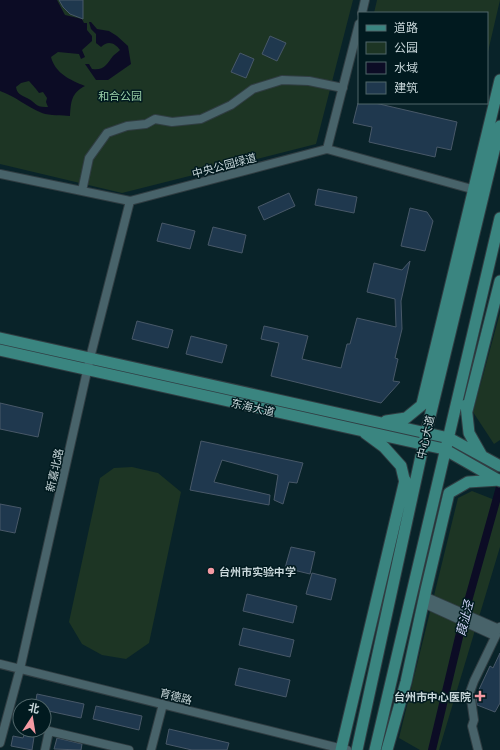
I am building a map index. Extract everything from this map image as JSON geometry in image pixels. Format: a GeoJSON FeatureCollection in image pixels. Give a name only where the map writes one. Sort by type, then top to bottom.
{"type":"FeatureCollection","features":[{"type":"Feature","properties":{"kind":"main road"},"geometry":{"type":"LineString","coordinates":[[422,404],[479,191],[500,80]]}},
{"type":"Feature","properties":{"kind":"main road","name":"中心大道"},"geometry":{"type":"LineString","coordinates":[[357,750],[479,191],[500,126]]}},
{"type":"Feature","properties":{"kind":"main road","name":"中心大道"},"geometry":{"type":"LineString","coordinates":[[375,750],[500,218]]}},
{"type":"Feature","properties":{"kind":"main road"},"geometry":{"type":"LineString","coordinates":[[467,411],[500,281]]}},
{"type":"Feature","properties":{"kind":"main road","name":"东海大道"},"geometry":{"type":"LineString","coordinates":[[0,338],[449,438],[496,464]]}},
{"type":"Feature","properties":{"kind":"main road","name":"东海大道"},"geometry":{"type":"LineString","coordinates":[[0,350],[423,444],[446,450],[500,480]]}},
{"type":"Feature","properties":{"kind":"main road"},"geometry":{"type":"LineString","coordinates":[[462,379],[469,433],[482,457]]}},
{"type":"Feature","properties":{"kind":"main road"},"geometry":{"type":"LineString","coordinates":[[371,421],[390,421],[406,418],[435,393]]}},
{"type":"Feature","properties":{"kind":"main road"},"geometry":{"type":"LineString","coordinates":[[363,431],[384,448],[401,466],[406,487],[407,519]]}},
{"type":"Feature","properties":{"kind":"main road"},"geometry":{"type":"LineString","coordinates":[[343,750],[404,480]]}},
{"type":"Feature","properties":{"kind":"main road"},"geometry":{"type":"LineString","coordinates":[[387,750],[406,682],[431,568],[450,493],[468,482],[500,480]]}},
{"type":"Feature","properties":{"kind":"main road"},"geometry":{"type":"LineString","coordinates":[[408,610],[431,568]]}},
{"type":"Feature","properties":{"kind":"main road"},"geometry":{"type":"LineString","coordinates":[[381,581],[393,584]]}},
{"type":"Feature","properties":{"kind":"street"},"geometry":{"type":"LineString","coordinates":[[362,12],[365,0]]}},
{"type":"Feature","properties":{"kind":"street"},"geometry":{"type":"LineString","coordinates":[[358,28],[327,150],[479,191]]}},
{"type":"Feature","properties":{"kind":"street"},"geometry":{"type":"LineString","coordinates":[[82,191],[89,158],[107,133],[128,126],[146,124],[156,119],[172,122],[201,119],[231,105],[253,90],[282,80],[309,81],[343,88]]}},
{"type":"Feature","properties":{"kind":"street","name":"中央公园绿道"},"geometry":{"type":"LineString","coordinates":[[0,174],[130,201],[327,150]]}},
{"type":"Feature","properties":{"kind":"street","name":"新嘉北路"},"geometry":{"type":"LineString","coordinates":[[0,743],[20,669],[87,370],[130,201]]}},
{"type":"Feature","properties":{"kind":"street"},"geometry":{"type":"LineString","coordinates":[[424,600],[478,624],[498,631],[470,692],[474,720],[472,726],[478,750]]}},
{"type":"Feature","properties":{"kind":"street","name":"育德路"},"geometry":{"type":"LineString","coordinates":[[0,664],[343,750]]}},
{"type":"Feature","properties":{"kind":"street"},"geometry":{"type":"LineString","coordinates":[[150,750],[163,704]]}},
{"type":"Feature","properties":{"kind":"street"},"geometry":{"type":"LineString","coordinates":[[45,750],[49,731],[129,750]]}},
{"type":"Feature","properties":{"kind":"green space","name":"和合公园"},"geometry":{"type":"Polygon","coordinates":[[[0,0],[353,0],[316,144],[122,193],[0,164],[0,0]]]}},
{"type":"Feature","properties":{"kind":"green space"},"geometry":{"type":"Polygon","coordinates":[[[377,0],[500,0],[488,52],[488,12],[374,12],[377,0]]]}},
{"type":"Feature","properties":{"kind":"green space"},"geometry":{"type":"Polygon","coordinates":[[[500,313],[500,440],[494,444],[473,412],[500,313]]]}},
{"type":"Feature","properties":{"kind":"green space"},"geometry":{"type":"Polygon","coordinates":[[[132,467],[158,473],[181,492],[149,643],[126,659],[102,655],[82,644],[69,622],[100,478],[114,468],[132,467]]]}},
{"type":"Feature","properties":{"kind":"green space"},"geometry":{"type":"Polygon","coordinates":[[[472,491],[500,502],[500,547],[439,750],[420,750],[399,738],[458,498],[472,491]]]}},
{"type":"Feature","properties":{"kind":"water"},"geometry":{"type":"Polygon","coordinates":[[[0,0],[57,0],[65,15],[82,19],[84,23],[87,23],[87,30],[92,36],[92,41],[82,50],[85,57],[81,59],[79,54],[58,52],[51,57],[53,63],[60,72],[85,86],[74,95],[71,102],[70,116],[42,113],[0,91],[0,0]],[[29,81],[21,83],[16,87],[17,91],[38,106],[48,107],[46,102],[47,98],[43,92],[39,93],[29,81]]]}},
{"type":"Feature","properties":{"kind":"water"},"geometry":{"type":"Polygon","coordinates":[[[89,22],[91,22],[97,29],[109,31],[128,46],[131,64],[108,80],[96,80],[85,64],[89,64],[92,69],[100,69],[120,50],[111,43],[101,47],[96,43],[96,34],[91,29],[89,22]]]}},
{"type":"Feature","properties":{"kind":"building"},"geometry":{"type":"Polygon","coordinates":[[[59,0],[83,0],[83,19],[70,14],[59,0]]]}},
{"type":"Feature","properties":{"kind":"building"},"geometry":{"type":"Polygon","coordinates":[[[270,36],[286,43],[277,61],[262,54],[270,36]]]}},
{"type":"Feature","properties":{"kind":"building"},"geometry":{"type":"Polygon","coordinates":[[[240,53],[254,59],[246,78],[231,72],[240,53]]]}},
{"type":"Feature","properties":{"kind":"building"},"geometry":{"type":"Polygon","coordinates":[[[358,103],[379,104],[457,122],[451,150],[437,147],[435,157],[369,142],[372,127],[353,123],[358,103]]]}},
{"type":"Feature","properties":{"kind":"building"},"geometry":{"type":"Polygon","coordinates":[[[318,189],[357,197],[354,213],[315,205],[318,189]]]}},
{"type":"Feature","properties":{"kind":"building"},"geometry":{"type":"Polygon","coordinates":[[[289,193],[295,206],[264,220],[258,207],[289,193]]]}},
{"type":"Feature","properties":{"kind":"building"},"geometry":{"type":"Polygon","coordinates":[[[410,208],[427,212],[433,221],[425,251],[401,246],[410,208]]]}},
{"type":"Feature","properties":{"kind":"building"},"geometry":{"type":"Polygon","coordinates":[[[162,223],[195,231],[190,249],[157,241],[162,223]]]}},
{"type":"Feature","properties":{"kind":"building"},"geometry":{"type":"Polygon","coordinates":[[[213,227],[246,235],[242,253],[208,245],[213,227]]]}},
{"type":"Feature","properties":{"kind":"building"},"geometry":{"type":"Polygon","coordinates":[[[410,261],[401,301],[402,329],[395,358],[398,359],[393,381],[400,382],[381,403],[271,376],[279,343],[261,339],[264,326],[308,336],[302,359],[341,368],[347,344],[350,344],[357,318],[396,327],[395,299],[367,292],[374,263],[402,270],[410,261]]]}},
{"type":"Feature","properties":{"kind":"building"},"geometry":{"type":"Polygon","coordinates":[[[137,321],[173,330],[168,348],[132,339],[137,321]]]}},
{"type":"Feature","properties":{"kind":"building"},"geometry":{"type":"Polygon","coordinates":[[[191,336],[227,345],[222,363],[186,354],[191,336]]]}},
{"type":"Feature","properties":{"kind":"building"},"geometry":{"type":"Polygon","coordinates":[[[0,403],[43,413],[38,437],[0,429],[0,403]]]}},
{"type":"Feature","properties":{"kind":"building"},"geometry":{"type":"Polygon","coordinates":[[[201,441],[303,463],[297,483],[289,482],[283,504],[274,500],[278,475],[222,460],[214,482],[270,495],[269,505],[190,490],[201,441]]]}},
{"type":"Feature","properties":{"kind":"building"},"geometry":{"type":"Polygon","coordinates":[[[0,504],[21,508],[15,533],[0,530],[0,504]]]}},
{"type":"Feature","properties":{"kind":"building"},"geometry":{"type":"Polygon","coordinates":[[[291,547],[315,552],[310,574],[285,568],[291,547]]]}},
{"type":"Feature","properties":{"kind":"building"},"geometry":{"type":"Polygon","coordinates":[[[312,573],[336,579],[331,600],[306,594],[312,573]]]}},
{"type":"Feature","properties":{"kind":"building"},"geometry":{"type":"Polygon","coordinates":[[[247,594],[297,606],[293,623],[243,611],[247,594]]]}},
{"type":"Feature","properties":{"kind":"building"},"geometry":{"type":"Polygon","coordinates":[[[243,628],[294,640],[290,657],[239,645],[243,628]]]}},
{"type":"Feature","properties":{"kind":"building"},"geometry":{"type":"Polygon","coordinates":[[[500,653],[500,703],[495,712],[477,705],[476,696],[490,666],[493,668],[500,653]]]}},
{"type":"Feature","properties":{"kind":"building"},"geometry":{"type":"Polygon","coordinates":[[[239,668],[290,680],[286,697],[235,685],[239,668]]]}},
{"type":"Feature","properties":{"kind":"building"},"geometry":{"type":"Polygon","coordinates":[[[37,694],[84,704],[81,718],[52,712],[52,698],[36,698],[37,694]]]}},
{"type":"Feature","properties":{"kind":"building"},"geometry":{"type":"Polygon","coordinates":[[[96,706],[142,716],[139,730],[93,719],[96,706]]]}},
{"type":"Feature","properties":{"kind":"building"},"geometry":{"type":"Polygon","coordinates":[[[169,729],[229,743],[227,750],[192,750],[166,744],[169,729]]]}},
{"type":"Feature","properties":{"kind":"building"},"geometry":{"type":"Polygon","coordinates":[[[13,738],[34,738],[32,750],[11,746],[13,738]]]}},
{"type":"Feature","properties":{"kind":"building"},"geometry":{"type":"Polygon","coordinates":[[[57,738],[82,744],[81,750],[54,749],[57,738]]]}},
{"type":"Feature","properties":{"kind":"waterway","name":"葭沚泾"},"geometry":{"type":"LineString","coordinates":[[432,750],[465,612],[500,487]]}},
{"type":"Feature","properties":{"kind":"place","name":"台州市实验中学"},"geometry":{"type":"Point","coordinates":[211,571]}},
{"type":"Feature","properties":{"kind":"place","name":"台州市中心医院"},"geometry":{"type":"Point","coordinates":[480,696]}}]}
